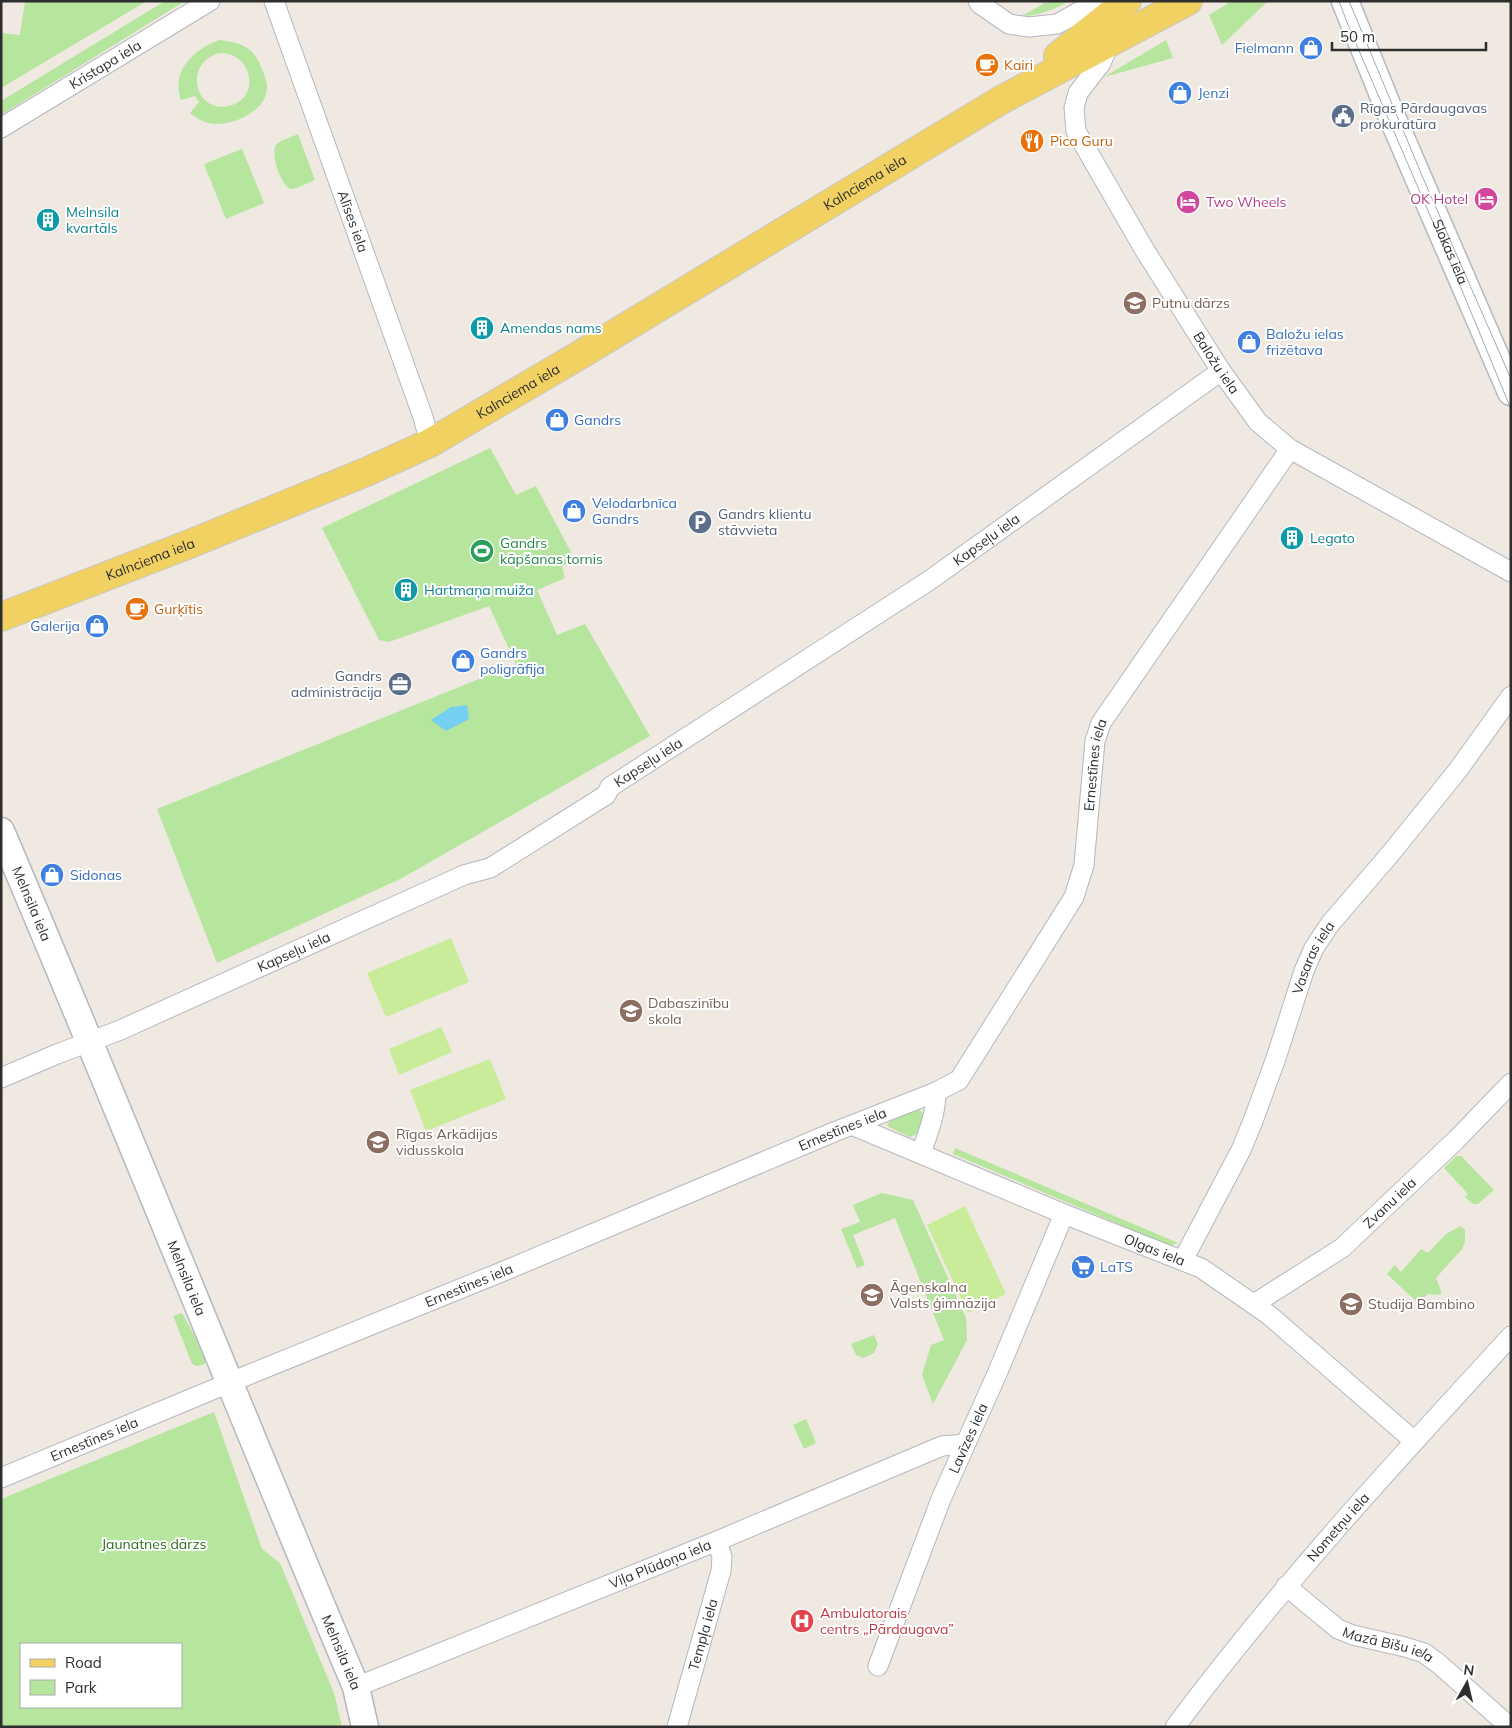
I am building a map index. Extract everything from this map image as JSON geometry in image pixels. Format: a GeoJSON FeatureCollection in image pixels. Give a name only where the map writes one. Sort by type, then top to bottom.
{"type":"FeatureCollection","features":[{"type":"Feature","properties":{"kind":"main road","name":"Kalnciema iela"},"geometry":{"type":"LineString","coordinates":[[1001,100],[1127,1]]}},
{"type":"Feature","properties":{"kind":"main road","name":"Kalnciema iela"},"geometry":{"type":"LineString","coordinates":[[1,617],[192,543],[366,472],[430,442],[578,356],[1001,100],[1188,1]]}},
{"type":"Feature","properties":{"kind":"street","name":"Kristapa iela"},"geometry":{"type":"LineString","coordinates":[[1,128],[210,1]]}},
{"type":"Feature","properties":{"kind":"street","name":"Alīses iela"},"geometry":{"type":"LineString","coordinates":[[274,1],[423,417],[430,442]]}},
{"type":"Feature","properties":{"kind":"street"},"geometry":{"type":"LineString","coordinates":[[978,1],[1009,24],[1029,27],[1057,24],[1086,8],[1111,1]]}},
{"type":"Feature","properties":{"kind":"street","name":"Slokas iela"},"geometry":{"type":"LineString","coordinates":[[1345,1],[1396,126],[1511,392]]}},
{"type":"Feature","properties":{"kind":"street","name":"Baložu iela"},"geometry":{"type":"LineString","coordinates":[[1109,44],[1101,63],[1078,93],[1074,108],[1076,131],[1144,249],[1221,371],[1258,422],[1290,449],[1507,566]]}},
{"type":"Feature","properties":{"kind":"street","name":"Kapseļu iela"},"geometry":{"type":"LineString","coordinates":[[1,1078],[90,1042],[464,875],[490,868],[606,795],[610,787],[930,580],[1221,371]]}},
{"type":"Feature","properties":{"kind":"street","name":"Ernestīnes iela"},"geometry":{"type":"LineString","coordinates":[[1,1478],[513,1267],[834,1132],[854,1126],[936,1092],[959,1080],[1074,897],[1084,865],[1095,741],[1101,723],[1290,449]]}},
{"type":"Feature","properties":{"kind":"street","name":"Vasaras iela"},"geometry":{"type":"LineString","coordinates":[[1183,1260],[1241,1150],[1276,1058],[1304,971],[1314,948],[1330,924],[1458,770],[1511,696]]}},
{"type":"Feature","properties":{"kind":"street","name":"Melnsila iela"},"geometry":{"type":"LineString","coordinates":[[1,831],[90,1042],[228,1383],[356,1688],[365,1727]]}},
{"type":"Feature","properties":{"kind":"street","name":"Zvanu iela"},"geometry":{"type":"LineString","coordinates":[[1254,1304],[1342,1248],[1456,1140],[1511,1083]]}},
{"type":"Feature","properties":{"kind":"street"},"geometry":{"type":"LineString","coordinates":[[921,1153],[933,1118],[936,1092]]}},
{"type":"Feature","properties":{"kind":"street","name":"Olgas iela"},"geometry":{"type":"LineString","coordinates":[[854,1126],[1064,1214],[1200,1268],[1254,1304],[1414,1441]]}},
{"type":"Feature","properties":{"kind":"street","name":"Lavīzes iela"},"geometry":{"type":"LineString","coordinates":[[878,1666],[941,1499],[996,1376],[1064,1214]]}},
{"type":"Feature","properties":{"kind":"street","name":"Nometņu iela"},"geometry":{"type":"LineString","coordinates":[[1175,1727],[1206,1685],[1286,1586],[1414,1441],[1511,1336]]}},
{"type":"Feature","properties":{"kind":"street","name":"Viļa Plūdoņa iela"},"geometry":{"type":"LineString","coordinates":[[356,1688],[718,1541],[942,1446],[965,1444]]}},
{"type":"Feature","properties":{"kind":"street","name":"Tempļa iela"},"geometry":{"type":"LineString","coordinates":[[677,1727],[721,1571],[722,1557],[718,1541]]}},
{"type":"Feature","properties":{"kind":"street","name":"Mazā Bišu iela"},"geometry":{"type":"LineString","coordinates":[[1286,1586],[1338,1629],[1353,1635],[1405,1647],[1424,1654],[1439,1664],[1510,1727]]}},
{"type":"Feature","properties":{"kind":"green space"},"geometry":{"type":"Polygon","coordinates":[[[25,1],[147,1],[1,88],[1,33],[20,35],[25,1]]]}},
{"type":"Feature","properties":{"kind":"green space"},"geometry":{"type":"Polygon","coordinates":[[[165,1],[185,1],[1,115],[1,101],[165,1]]]}},
{"type":"Feature","properties":{"kind":"green space"},"geometry":{"type":"Polygon","coordinates":[[[1048,1],[1069,1],[1047,12],[1022,16],[1048,1]]]}},
{"type":"Feature","properties":{"kind":"green space"},"geometry":{"type":"Polygon","coordinates":[[[1232,1],[1268,1],[1222,45],[1209,15],[1232,1]]]}},
{"type":"Feature","properties":{"kind":"green space"},"geometry":{"type":"Polygon","coordinates":[[[220,40],[246,47],[259,62],[267,87],[266,96],[256,110],[240,119],[222,124],[207,123],[195,117],[190,113],[199,102],[195,96],[181,100],[178,89],[182,70],[187,62],[211,44],[220,40]],[[220,53],[208,58],[201,66],[197,76],[197,86],[201,95],[207,102],[216,106],[228,106],[239,102],[249,87],[249,77],[246,68],[240,60],[231,55],[220,53]]]}},
{"type":"Feature","properties":{"kind":"green space"},"geometry":{"type":"Polygon","coordinates":[[[1166,40],[1173,58],[1104,77],[1166,40]]]}},
{"type":"Feature","properties":{"kind":"green space"},"geometry":{"type":"Polygon","coordinates":[[[298,134],[315,180],[290,189],[283,181],[277,169],[274,155],[276,145],[298,134]]]}},
{"type":"Feature","properties":{"kind":"green space"},"geometry":{"type":"Polygon","coordinates":[[[242,149],[264,203],[226,219],[204,164],[242,149]]]}},
{"type":"Feature","properties":{"kind":"green space"},"geometry":{"type":"Polygon","coordinates":[[[490,448],[516,495],[536,486],[575,560],[562,566],[565,578],[537,590],[557,635],[585,624],[650,736],[402,878],[217,963],[157,809],[516,664],[489,606],[389,642],[379,640],[322,528],[490,448]]]}},
{"type":"Feature","properties":{"kind":"green space"},"geometry":{"type":"Polygon","coordinates":[[[451,938],[469,982],[386,1017],[367,973],[451,938]]]}},
{"type":"Feature","properties":{"kind":"green space"},"geometry":{"type":"Polygon","coordinates":[[[441,1027],[452,1052],[399,1075],[389,1049],[441,1027]]]}},
{"type":"Feature","properties":{"kind":"green space"},"geometry":{"type":"Polygon","coordinates":[[[490,1059],[506,1099],[426,1131],[410,1090],[490,1059]]]}},
{"type":"Feature","properties":{"kind":"green space"},"geometry":{"type":"Polygon","coordinates":[[[914,1110],[920,1110],[924,1115],[916,1135],[909,1137],[887,1126],[889,1122],[914,1110]]]}},
{"type":"Feature","properties":{"kind":"green space"},"geometry":{"type":"Polygon","coordinates":[[[955,1148],[1178,1243],[1170,1246],[953,1154],[955,1148]]]}},
{"type":"Feature","properties":{"kind":"green space"},"geometry":{"type":"Polygon","coordinates":[[[1456,1156],[1461,1156],[1494,1190],[1478,1204],[1473,1204],[1465,1197],[1468,1194],[1444,1168],[1456,1156]]]}},
{"type":"Feature","properties":{"kind":"green space"},"geometry":{"type":"Polygon","coordinates":[[[882,1193],[913,1200],[966,1318],[967,1340],[933,1404],[922,1375],[931,1345],[944,1340],[895,1218],[853,1235],[865,1265],[857,1268],[841,1229],[860,1222],[853,1205],[882,1193]]]}},
{"type":"Feature","properties":{"kind":"green space"},"geometry":{"type":"Polygon","coordinates":[[[965,1206],[1006,1294],[968,1313],[927,1225],[965,1206]]]}},
{"type":"Feature","properties":{"kind":"green space"},"geometry":{"type":"Polygon","coordinates":[[[1461,1226],[1465,1230],[1465,1242],[1462,1249],[1436,1278],[1441,1295],[1428,1294],[1418,1303],[1387,1274],[1395,1265],[1401,1272],[1421,1249],[1428,1253],[1446,1234],[1461,1226]]]}},
{"type":"Feature","properties":{"kind":"green space"},"geometry":{"type":"Polygon","coordinates":[[[182,1313],[206,1362],[203,1365],[196,1366],[192,1364],[173,1316],[182,1313]]]}},
{"type":"Feature","properties":{"kind":"green space"},"geometry":{"type":"Polygon","coordinates":[[[874,1335],[878,1344],[874,1353],[863,1358],[856,1355],[851,1344],[874,1335]]]}},
{"type":"Feature","properties":{"kind":"green space","name":"Jaunatnes dārzs"},"geometry":{"type":"Polygon","coordinates":[[[214,1412],[262,1549],[280,1563],[334,1693],[342,1727],[1,1727],[1,1499],[214,1412]]]}},
{"type":"Feature","properties":{"kind":"green space"},"geometry":{"type":"Polygon","coordinates":[[[806,1419],[816,1443],[804,1449],[793,1425],[806,1419]]]}},
{"type":"Feature","properties":{"kind":"water"},"geometry":{"type":"Polygon","coordinates":[[[467,705],[469,719],[446,731],[431,720],[451,707],[467,705]]]}},
{"type":"Feature","properties":{"kind":"tram line"},"geometry":{"type":"LineString","coordinates":[[1339,1],[1511,409]]}},
{"type":"Feature","properties":{"kind":"tram line"},"geometry":{"type":"LineString","coordinates":[[1349,1],[1423,178],[1511,379]]}},
{"type":"Feature","properties":{"kind":"place","name":"Fielmann"},"geometry":{"type":"Point","coordinates":[1311,48]}},
{"type":"Feature","properties":{"kind":"place","name":"Kairi"},"geometry":{"type":"Point","coordinates":[987,65]}},
{"type":"Feature","properties":{"kind":"place","name":"Jenzi"},"geometry":{"type":"Point","coordinates":[1180,93]}},
{"type":"Feature","properties":{"kind":"place","name":"Rīgas Pārdaugavas prokuratūra"},"geometry":{"type":"Point","coordinates":[1343,116]}},
{"type":"Feature","properties":{"kind":"place","name":"Pica Guru"},"geometry":{"type":"Point","coordinates":[1032,141]}},
{"type":"Feature","properties":{"kind":"place","name":"OK Hotel"},"geometry":{"type":"Point","coordinates":[1486,199]}},
{"type":"Feature","properties":{"kind":"place","name":"Two Wheels"},"geometry":{"type":"Point","coordinates":[1188,202]}},
{"type":"Feature","properties":{"kind":"place","name":"Melnsila kvartāls"},"geometry":{"type":"Point","coordinates":[48,220]}},
{"type":"Feature","properties":{"kind":"place","name":"Putnu dārzs"},"geometry":{"type":"Point","coordinates":[1135,303]}},
{"type":"Feature","properties":{"kind":"place","name":"Amendas nams"},"geometry":{"type":"Point","coordinates":[482,328]}},
{"type":"Feature","properties":{"kind":"place","name":"Baložu ielas frizētava"},"geometry":{"type":"Point","coordinates":[1249,342]}},
{"type":"Feature","properties":{"kind":"place","name":"Gandrs"},"geometry":{"type":"Point","coordinates":[557,420]}},
{"type":"Feature","properties":{"kind":"place","name":"Velodarbnīca Gandrs"},"geometry":{"type":"Point","coordinates":[574,511]}},
{"type":"Feature","properties":{"kind":"place","name":"Gandrs klientu stāvvieta"},"geometry":{"type":"Point","coordinates":[700,522]}},
{"type":"Feature","properties":{"kind":"place","name":"Legato"},"geometry":{"type":"Point","coordinates":[1292,538]}},
{"type":"Feature","properties":{"kind":"place","name":"Gandrs kāpšanas tornis"},"geometry":{"type":"Point","coordinates":[482,551]}},
{"type":"Feature","properties":{"kind":"place","name":"Hartmaņa muiža"},"geometry":{"type":"Point","coordinates":[406,590]}},
{"type":"Feature","properties":{"kind":"place","name":"Gurķītis"},"geometry":{"type":"Point","coordinates":[137,609]}},
{"type":"Feature","properties":{"kind":"place","name":"Galerija"},"geometry":{"type":"Point","coordinates":[97,626]}},
{"type":"Feature","properties":{"kind":"place","name":"Gandrs poligrāfija"},"geometry":{"type":"Point","coordinates":[463,661]}},
{"type":"Feature","properties":{"kind":"place","name":"Gandrs administrācija"},"geometry":{"type":"Point","coordinates":[400,684]}},
{"type":"Feature","properties":{"kind":"place","name":"Sidonas"},"geometry":{"type":"Point","coordinates":[52,875]}},
{"type":"Feature","properties":{"kind":"place","name":"Dabaszinību skola"},"geometry":{"type":"Point","coordinates":[631,1011]}},
{"type":"Feature","properties":{"kind":"place","name":"Rīgas Arkādijas vidusskola"},"geometry":{"type":"Point","coordinates":[378,1142]}},
{"type":"Feature","properties":{"kind":"place","name":"LaTS"},"geometry":{"type":"Point","coordinates":[1083,1267]}},
{"type":"Feature","properties":{"kind":"place","name":"Āgenskalna Valsts ģimnāzija"},"geometry":{"type":"Point","coordinates":[872,1295]}},
{"type":"Feature","properties":{"kind":"place","name":"Studija Bambino"},"geometry":{"type":"Point","coordinates":[1351,1304]}},
{"type":"Feature","properties":{"kind":"place","name":"Ambulatorais centrs „Pārdaugava”"},"geometry":{"type":"Point","coordinates":[802,1621]}}]}
